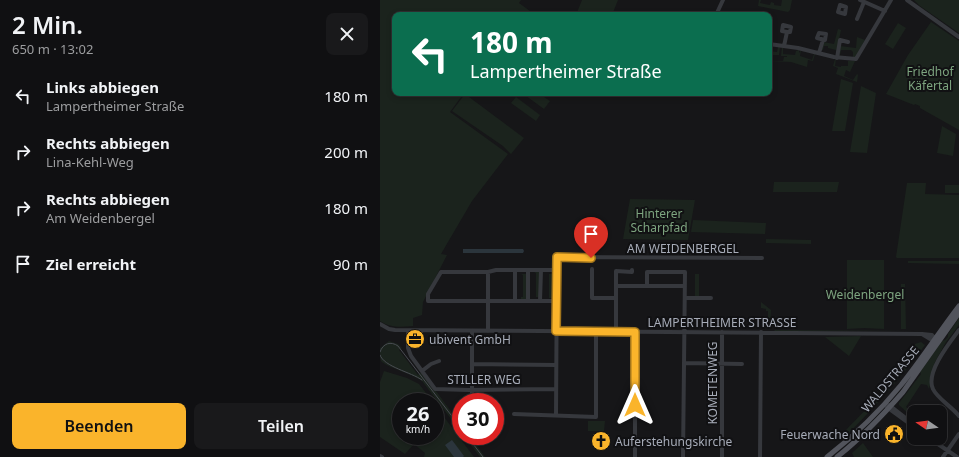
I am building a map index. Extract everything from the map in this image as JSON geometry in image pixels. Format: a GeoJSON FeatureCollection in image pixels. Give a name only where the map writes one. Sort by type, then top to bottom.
{"type":"FeatureCollection","features":[{"type":"Feature","properties":{"kind":"main road","name":"WALDSTRASSE"},"geometry":{"type":"LineString","coordinates":[[840,455],[890,407],[903,392],[959,306]]}},
{"type":"Feature","properties":{"kind":"main road","name":"WALDSTRASSE"},"geometry":{"type":"LineString","coordinates":[[827,457],[861,428],[885,403],[959,313]]}},
{"type":"Feature","properties":{"kind":"main road"},"geometry":{"type":"LineString","coordinates":[[838,448],[840,455],[848,457]]}},
{"type":"Feature","properties":{"kind":"street"},"geometry":{"type":"LineString","coordinates":[[717,12],[723,0]]}},
{"type":"Feature","properties":{"kind":"street"},"geometry":{"type":"LineString","coordinates":[[843,6],[846,0]]}},
{"type":"Feature","properties":{"kind":"street"},"geometry":{"type":"LineString","coordinates":[[860,0],[885,11]]}},
{"type":"Feature","properties":{"kind":"street"},"geometry":{"type":"LineString","coordinates":[[772,44],[798,48],[837,58],[857,59],[891,0]]}},
{"type":"Feature","properties":{"kind":"street"},"geometry":{"type":"LineString","coordinates":[[907,0],[959,37]]}},
{"type":"Feature","properties":{"kind":"street"},"geometry":{"type":"LineString","coordinates":[[857,19],[864,2]]}},
{"type":"Feature","properties":{"kind":"street"},"geometry":{"type":"LineString","coordinates":[[784,46],[787,32]]}},
{"type":"Feature","properties":{"kind":"street"},"geometry":{"type":"LineString","coordinates":[[819,53],[822,40]]}},
{"type":"Feature","properties":{"kind":"street"},"geometry":{"type":"LineString","coordinates":[[837,58],[840,40],[848,42]]}},
{"type":"Feature","properties":{"kind":"street","name":"AM WEIDENBERGEL"},"geometry":{"type":"LineString","coordinates":[[556,270],[557,257],[762,258]]}},
{"type":"Feature","properties":{"kind":"street"},"geometry":{"type":"LineString","coordinates":[[592,269],[592,298],[616,298]]}},
{"type":"Feature","properties":{"kind":"street"},"geometry":{"type":"LineString","coordinates":[[515,270],[515,301]]}},
{"type":"Feature","properties":{"kind":"street"},"geometry":{"type":"LineString","coordinates":[[528,270],[528,301]]}},
{"type":"Feature","properties":{"kind":"street"},"geometry":{"type":"LineString","coordinates":[[540,301],[541,270]]}},
{"type":"Feature","properties":{"kind":"street"},"geometry":{"type":"LineString","coordinates":[[556,301],[428,301],[428,294],[441,272],[556,270],[556,301],[556,415]]}},
{"type":"Feature","properties":{"kind":"street"},"geometry":{"type":"LineString","coordinates":[[616,332],[616,272],[632,272],[632,270]]}},
{"type":"Feature","properties":{"kind":"street"},"geometry":{"type":"LineString","coordinates":[[488,272],[488,331]]}},
{"type":"Feature","properties":{"kind":"street"},"geometry":{"type":"LineString","coordinates":[[647,286],[647,272],[685,272],[683,457]]}},
{"type":"Feature","properties":{"kind":"street"},"geometry":{"type":"LineString","coordinates":[[616,286],[685,286]]}},
{"type":"Feature","properties":{"kind":"street"},"geometry":{"type":"LineString","coordinates":[[685,298],[711,298]]}},
{"type":"Feature","properties":{"kind":"street","name":"LAMPERTHEIMER STRASSE"},"geometry":{"type":"LineString","coordinates":[[380,324],[384,327],[395,330],[929,334],[936,340]]}},
{"type":"Feature","properties":{"kind":"street","name":"STILLER WEG"},"geometry":{"type":"LineString","coordinates":[[408,330],[409,352],[435,388],[556,389]]}},
{"type":"Feature","properties":{"kind":"street"},"geometry":{"type":"LineString","coordinates":[[959,330],[941,356],[932,376],[931,384],[935,392],[959,416]]}},
{"type":"Feature","properties":{"kind":"street"},"geometry":{"type":"LineString","coordinates":[[472,331],[472,393]]}},
{"type":"Feature","properties":{"kind":"street"},"geometry":{"type":"LineString","coordinates":[[514,414],[596,417],[596,331]]}},
{"type":"Feature","properties":{"kind":"street"},"geometry":{"type":"LineString","coordinates":[[635,332],[635,457]]}},
{"type":"Feature","properties":{"kind":"street","name":"KOMETENWEG"},"geometry":{"type":"LineString","coordinates":[[722,332],[722,457]]}},
{"type":"Feature","properties":{"kind":"street"},"geometry":{"type":"LineString","coordinates":[[760,457],[761,332]]}},
{"type":"Feature","properties":{"kind":"street","name":"STILLER WEG"},"geometry":{"type":"LineString","coordinates":[[422,371],[430,364],[439,361]]}},
{"type":"Feature","properties":{"kind":"street"},"geometry":{"type":"LineString","coordinates":[[684,363],[742,364]]}},
{"type":"Feature","properties":{"kind":"street"},"geometry":{"type":"LineString","coordinates":[[472,364],[556,365]]}},
{"type":"Feature","properties":{"kind":"street"},"geometry":{"type":"LineString","coordinates":[[885,403],[907,420]]}},
{"type":"Feature","properties":{"kind":"street"},"geometry":{"type":"LineString","coordinates":[[943,457],[959,434]]}},
{"type":"Feature","properties":{"kind":"street"},"geometry":{"type":"LineString","coordinates":[[635,442],[683,442]]}},
{"type":"Feature","properties":{"kind":"street"},"geometry":{"type":"LineString","coordinates":[[939,445],[956,457]]}},
{"type":"Feature","properties":{"kind":"green space"},"geometry":{"type":"Polygon","coordinates":[[[380,0],[521,0],[519,3],[531,12],[392,12],[392,96],[462,96],[450,112],[508,154],[472,201],[441,254],[447,255],[423,302],[422,315],[413,318],[413,326],[392,326],[380,321],[380,0]]]}},
{"type":"Feature","properties":{"kind":"green space"},"geometry":{"type":"Polygon","coordinates":[[[582,0],[618,0],[613,12],[577,12],[582,0]]]}},
{"type":"Feature","properties":{"kind":"green space"},"geometry":{"type":"Polygon","coordinates":[[[759,0],[761,0],[760,3],[770,5],[771,2],[774,3],[774,5],[781,6],[782,0],[792,0],[790,10],[788,12],[758,6],[759,0]]]}},
{"type":"Feature","properties":{"kind":"green space"},"geometry":{"type":"Polygon","coordinates":[[[914,0],[959,0],[959,33],[920,6],[914,0]]]}},
{"type":"Feature","properties":{"kind":"green space","name":"Friedhof Käfertal"},"geometry":{"type":"Polygon","coordinates":[[[931,22],[959,41],[959,130],[920,108],[920,106],[886,94],[908,55],[931,22]]]}},
{"type":"Feature","properties":{"kind":"green space"},"geometry":{"type":"Polygon","coordinates":[[[898,23],[906,28],[893,49],[885,44],[898,23]]]}},
{"type":"Feature","properties":{"kind":"green space"},"geometry":{"type":"Polygon","coordinates":[[[838,29],[841,30],[836,54],[836,50],[828,48],[828,46],[824,46],[823,50],[821,50],[823,42],[834,44],[838,29]]]}},
{"type":"Feature","properties":{"kind":"green space"},"geometry":{"type":"Polygon","coordinates":[[[857,37],[865,40],[856,57],[853,57],[853,52],[851,50],[841,50],[840,55],[838,55],[840,46],[856,48],[857,37]]]}},
{"type":"Feature","properties":{"kind":"green space"},"geometry":{"type":"Polygon","coordinates":[[[778,47],[780,47],[779,55],[772,55],[772,51],[777,52],[778,47]]]}},
{"type":"Feature","properties":{"kind":"green space"},"geometry":{"type":"Polygon","coordinates":[[[782,47],[783,54],[795,55],[796,51],[799,50],[799,53],[801,50],[800,56],[812,60],[815,54],[813,61],[808,60],[807,67],[791,62],[772,61],[783,61],[784,57],[787,57],[781,56],[782,47]]]}},
{"type":"Feature","properties":{"kind":"green space"},"geometry":{"type":"Polygon","coordinates":[[[835,59],[835,66],[841,67],[848,66],[848,61],[855,61],[850,72],[846,70],[844,76],[853,80],[857,74],[857,82],[836,74],[838,68],[833,66],[835,59]]]}},
{"type":"Feature","properties":{"kind":"green space"},"geometry":{"type":"Polygon","coordinates":[[[841,79],[853,83],[845,131],[832,131],[841,79]]]}},
{"type":"Feature","properties":{"kind":"green space"},"geometry":{"type":"Polygon","coordinates":[[[861,86],[876,93],[867,153],[850,152],[861,86]]]}},
{"type":"Feature","properties":{"kind":"green space"},"geometry":{"type":"Polygon","coordinates":[[[463,96],[468,96],[524,138],[511,154],[503,146],[452,111],[463,96]]]}},
{"type":"Feature","properties":{"kind":"green space"},"geometry":{"type":"Polygon","coordinates":[[[526,96],[542,96],[550,101],[544,109],[526,96]]]}},
{"type":"Feature","properties":{"kind":"green space"},"geometry":{"type":"Polygon","coordinates":[[[516,97],[540,115],[536,121],[511,103],[516,97]]]}},
{"type":"Feature","properties":{"kind":"green space"},"geometry":{"type":"Polygon","coordinates":[[[942,126],[956,134],[953,156],[937,153],[942,126]]]}},
{"type":"Feature","properties":{"kind":"green space"},"geometry":{"type":"Polygon","coordinates":[[[774,182],[839,182],[837,192],[773,192],[774,182]]]}},
{"type":"Feature","properties":{"kind":"green space"},"geometry":{"type":"Polygon","coordinates":[[[907,183],[926,183],[925,194],[959,195],[959,258],[896,257],[907,183]]]}},
{"type":"Feature","properties":{"kind":"green space"},"geometry":{"type":"Polygon","coordinates":[[[945,185],[959,185],[959,193],[945,193],[945,185]]]}},
{"type":"Feature","properties":{"kind":"green space","name":"Hinterer Scharpfad"},"geometry":{"type":"Polygon","coordinates":[[[630,199],[695,200],[688,240],[623,239],[630,199]]]}},
{"type":"Feature","properties":{"kind":"green space"},"geometry":{"type":"Polygon","coordinates":[[[693,220],[766,223],[765,234],[691,232],[693,220]]]}},
{"type":"Feature","properties":{"kind":"green space"},"geometry":{"type":"Polygon","coordinates":[[[766,239],[811,240],[811,244],[766,243],[766,239]]]}},
{"type":"Feature","properties":{"kind":"green space","name":"Weidenbergel"},"geometry":{"type":"Polygon","coordinates":[[[847,260],[884,260],[884,329],[847,329],[847,260]]]}},
{"type":"Feature","properties":{"kind":"green space"},"geometry":{"type":"Polygon","coordinates":[[[908,261],[959,261],[959,264],[908,263],[908,261]]]}},
{"type":"Feature","properties":{"kind":"green space"},"geometry":{"type":"Polygon","coordinates":[[[534,272],[540,272],[540,297],[536,297],[536,273],[534,272]]]}},
{"type":"Feature","properties":{"kind":"green space"},"geometry":{"type":"Polygon","coordinates":[[[521,274],[526,274],[526,299],[521,299],[521,297],[523,297],[523,275],[521,274]]]}},
{"type":"Feature","properties":{"kind":"green space"},"geometry":{"type":"Polygon","coordinates":[[[549,274],[552,274],[552,298],[549,298],[549,274]]]}},
{"type":"Feature","properties":{"kind":"green space"},"geometry":{"type":"Polygon","coordinates":[[[695,274],[699,274],[699,296],[695,296],[695,274]]]}},
{"type":"Feature","properties":{"kind":"green space","name":"Weidenbergel"},"geometry":{"type":"Polygon","coordinates":[[[901,284],[905,284],[906,329],[901,329],[901,284]]]}},
{"type":"Feature","properties":{"kind":"green space"},"geometry":{"type":"Polygon","coordinates":[[[761,302],[771,310],[770,329],[766,329],[766,324],[768,324],[768,311],[761,308],[761,302]]]}},
{"type":"Feature","properties":{"kind":"green space"},"geometry":{"type":"Polygon","coordinates":[[[959,318],[959,325],[946,342],[935,362],[929,389],[927,385],[921,384],[906,407],[907,412],[899,405],[899,403],[921,374],[920,372],[942,341],[948,337],[948,334],[959,318]]]}},
{"type":"Feature","properties":{"kind":"green space"},"geometry":{"type":"Polygon","coordinates":[[[775,330],[915,331],[774,331],[775,330]]]}},
{"type":"Feature","properties":{"kind":"green space"},"geometry":{"type":"Polygon","coordinates":[[[861,336],[849,356],[825,337],[861,336]]]}},
{"type":"Feature","properties":{"kind":"green space"},"geometry":{"type":"Polygon","coordinates":[[[389,341],[398,344],[402,348],[399,350],[418,375],[422,372],[437,393],[431,393],[422,381],[388,366],[381,361],[380,348],[389,341]]]}},
{"type":"Feature","properties":{"kind":"green space"},"geometry":{"type":"Polygon","coordinates":[[[921,342],[925,345],[907,368],[849,433],[846,430],[894,378],[910,355],[915,344],[921,342]]]}},
{"type":"Feature","properties":{"kind":"green space"},"geometry":{"type":"Polygon","coordinates":[[[384,371],[407,378],[419,384],[426,393],[392,393],[392,445],[413,445],[405,454],[380,437],[380,382],[384,371]]]}},
{"type":"Feature","properties":{"kind":"green space"},"geometry":{"type":"Polygon","coordinates":[[[444,402],[452,413],[452,420],[444,410],[444,402]]]}},
{"type":"Feature","properties":{"kind":"green space"},"geometry":{"type":"Polygon","coordinates":[[[444,417],[452,428],[452,445],[465,445],[474,457],[424,457],[425,453],[415,445],[444,445],[444,417]]]}},
{"type":"Feature","properties":{"kind":"green space"},"geometry":{"type":"Polygon","coordinates":[[[588,421],[605,421],[604,431],[588,431],[588,421]]]}},
{"type":"Feature","properties":{"kind":"green space"},"geometry":{"type":"Polygon","coordinates":[[[863,443],[873,457],[854,457],[852,453],[863,443]]]}},
{"type":"Feature","properties":{"kind":"green space"},"geometry":{"type":"Polygon","coordinates":[[[471,445],[476,445],[485,457],[480,457],[471,445]]]}},
{"type":"Feature","properties":{"kind":"shaded area"},"geometry":{"type":"Polygon","coordinates":[[[463,249],[523,249],[524,251],[523,253],[463,253],[463,249]]]}},
{"type":"Feature","properties":{"kind":"shaded area"},"geometry":{"type":"Polygon","coordinates":[[[452,440],[452,445],[456,445],[464,456],[454,457],[445,445],[452,440]]]}},
{"type":"Feature","properties":{"kind":"tram line"},"geometry":{"type":"LineString","coordinates":[[380,352],[385,345],[390,343],[398,346],[452,416]]}},
{"type":"Feature","properties":{"kind":"tram line"},"geometry":{"type":"LineString","coordinates":[[380,355],[392,366],[422,380]]}},
{"type":"Feature","properties":{"kind":"tram line"},"geometry":{"type":"LineString","coordinates":[[474,445],[483,457]]}},
{"type":"Feature","properties":{"kind":"place","name":"ubivent GmbH"},"geometry":{"type":"Point","coordinates":[415,339]}},
{"type":"Feature","properties":{"kind":"place","name":"Feuerwache Nord"},"geometry":{"type":"Point","coordinates":[894,434]}},
{"type":"Feature","properties":{"kind":"place","name":"Auferstehungskirche"},"geometry":{"type":"Point","coordinates":[601,441]}},
{"type":"Feature","properties":{"kind":"route"},"geometry":{"type":"LineString","coordinates":[[591,258],[557,257],[556,331],[635,332],[635,405]]}}]}
